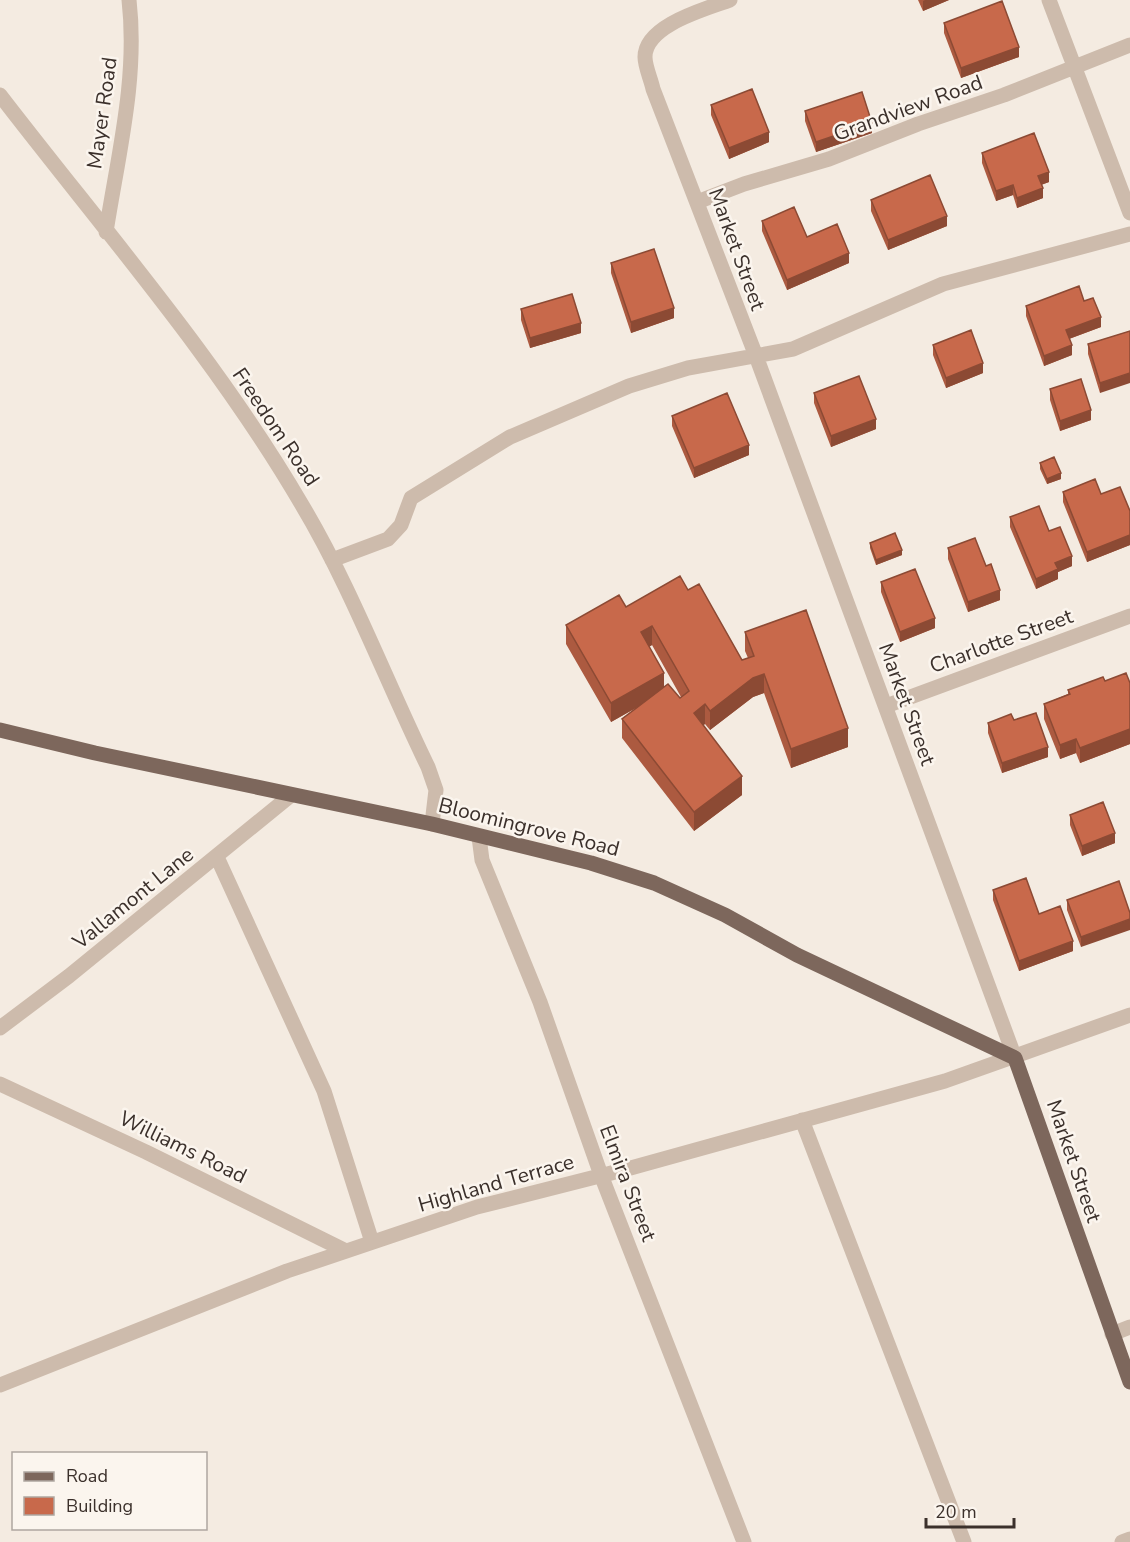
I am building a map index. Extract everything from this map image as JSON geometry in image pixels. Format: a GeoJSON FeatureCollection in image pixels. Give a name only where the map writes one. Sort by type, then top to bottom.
{"type":"FeatureCollection","features":[{"type":"Feature","properties":{"kind":"main road","name":"Bloomingrove Road"},"geometry":{"type":"LineString","coordinates":[[0,730],[290,796],[432,824],[479,837],[509,841],[591,863],[654,884],[725,915],[797,954],[1015,1058]]}},
{"type":"Feature","properties":{"kind":"main road","name":"Market Street"},"geometry":{"type":"LineString","coordinates":[[1015,1058],[1130,1382]]}},
{"type":"Feature","properties":{"kind":"street","name":"Mayer Road"},"geometry":{"type":"LineString","coordinates":[[106,232],[132,70],[133,33],[129,0]]}},
{"type":"Feature","properties":{"kind":"street","name":"Market Street"},"geometry":{"type":"LineString","coordinates":[[730,0],[686,16],[660,30],[649,43],[645,57],[653,89],[756,356],[1015,1058]]}},
{"type":"Feature","properties":{"kind":"street"},"geometry":{"type":"LineString","coordinates":[[1049,0],[1130,213]]}},
{"type":"Feature","properties":{"kind":"street","name":"Grandview Road"},"geometry":{"type":"LineString","coordinates":[[698,202],[744,184],[829,159],[918,124],[1004,95],[1130,45]]}},
{"type":"Feature","properties":{"kind":"street","name":"Freedom Road"},"geometry":{"type":"LineString","coordinates":[[0,95],[198,350],[253,428],[302,505],[332,560],[428,767],[436,790],[432,824]]}},
{"type":"Feature","properties":{"kind":"street"},"geometry":{"type":"LineString","coordinates":[[332,560],[388,539],[401,525],[411,498],[510,437],[629,386],[688,368],[793,349],[943,284],[1130,234]]}},
{"type":"Feature","properties":{"kind":"street","name":"Charlotte Street"},"geometry":{"type":"LineString","coordinates":[[886,706],[1130,616]]}},
{"type":"Feature","properties":{"kind":"street","name":"Vallamont Lane"},"geometry":{"type":"LineString","coordinates":[[0,1028],[69,976],[290,796]]}},
{"type":"Feature","properties":{"kind":"street","name":"Elmira Street"},"geometry":{"type":"LineString","coordinates":[[479,837],[482,860],[540,1002],[601,1175],[744,1542]]}},
{"type":"Feature","properties":{"kind":"street"},"geometry":{"type":"LineString","coordinates":[[217,857],[324,1091],[372,1242]]}},
{"type":"Feature","properties":{"kind":"street","name":"Highland Terrace"},"geometry":{"type":"LineString","coordinates":[[0,1385],[346,1251],[477,1207],[945,1082],[1130,1015]]}},
{"type":"Feature","properties":{"kind":"street","name":"Williams Road"},"geometry":{"type":"LineString","coordinates":[[0,1084],[146,1152],[346,1251]]}},
{"type":"Feature","properties":{"kind":"street"},"geometry":{"type":"LineString","coordinates":[[802,1120],[964,1542]]}},
{"type":"Feature","properties":{"kind":"street"},"geometry":{"type":"LineString","coordinates":[[1112,1334],[1130,1327]]}},
{"type":"Feature","properties":{"kind":"street"},"geometry":{"type":"LineString","coordinates":[[1122,1542],[1130,1539]]}},
{"type":"Feature","properties":{"kind":"building"},"geometry":{"type":"Polygon","coordinates":[[[1002,1],[1019,47],[961,68],[944,23],[1002,1]]]}},
{"type":"Feature","properties":{"kind":"building"},"geometry":{"type":"Polygon","coordinates":[[[752,89],[769,132],[729,148],[711,105],[752,89]]]}},
{"type":"Feature","properties":{"kind":"building"},"geometry":{"type":"Polygon","coordinates":[[[862,92],[872,123],[816,142],[805,111],[862,92]]]}},
{"type":"Feature","properties":{"kind":"building"},"geometry":{"type":"Polygon","coordinates":[[[1034,133],[1049,172],[1038,176],[1043,188],[1017,198],[1013,185],[996,191],[982,153],[1034,133]]]}},
{"type":"Feature","properties":{"kind":"building"},"geometry":{"type":"Polygon","coordinates":[[[930,175],[947,216],[888,240],[871,200],[930,175]]]}},
{"type":"Feature","properties":{"kind":"building"},"geometry":{"type":"Polygon","coordinates":[[[794,207],[807,237],[837,224],[849,253],[787,280],[762,221],[794,207]]]}},
{"type":"Feature","properties":{"kind":"building"},"geometry":{"type":"Polygon","coordinates":[[[654,249],[674,308],[631,322],[611,263],[654,249]]]}},
{"type":"Feature","properties":{"kind":"building"},"geometry":{"type":"Polygon","coordinates":[[[1079,286],[1084,301],[1093,298],[1101,317],[1066,330],[1072,345],[1044,356],[1026,306],[1079,286]]]}},
{"type":"Feature","properties":{"kind":"building"},"geometry":{"type":"Polygon","coordinates":[[[572,294],[581,323],[530,338],[521,309],[572,294]]]}},
{"type":"Feature","properties":{"kind":"building"},"geometry":{"type":"Polygon","coordinates":[[[971,330],[983,363],[946,378],[933,345],[971,330]]]}},
{"type":"Feature","properties":{"kind":"building"},"geometry":{"type":"Polygon","coordinates":[[[1130,331],[1130,373],[1100,383],[1088,344],[1130,331]]]}},
{"type":"Feature","properties":{"kind":"building"},"geometry":{"type":"Polygon","coordinates":[[[859,376],[876,419],[831,436],[814,393],[859,376]]]}},
{"type":"Feature","properties":{"kind":"building"},"geometry":{"type":"Polygon","coordinates":[[[1081,379],[1091,410],[1060,421],[1050,389],[1081,379]]]}},
{"type":"Feature","properties":{"kind":"building"},"geometry":{"type":"Polygon","coordinates":[[[727,393],[749,445],[694,468],[672,416],[727,393]]]}},
{"type":"Feature","properties":{"kind":"building"},"geometry":{"type":"Polygon","coordinates":[[[1054,457],[1061,473],[1047,479],[1040,463],[1054,457]]]}},
{"type":"Feature","properties":{"kind":"building"},"geometry":{"type":"Polygon","coordinates":[[[1095,479],[1101,494],[1120,487],[1130,511],[1130,535],[1087,552],[1063,492],[1095,479]]]}},
{"type":"Feature","properties":{"kind":"building"},"geometry":{"type":"Polygon","coordinates":[[[1039,506],[1049,531],[1060,527],[1072,556],[1055,563],[1058,569],[1036,579],[1010,517],[1039,506]]]}},
{"type":"Feature","properties":{"kind":"building"},"geometry":{"type":"Polygon","coordinates":[[[895,533],[902,550],[876,560],[870,543],[895,533]]]}},
{"type":"Feature","properties":{"kind":"building"},"geometry":{"type":"Polygon","coordinates":[[[975,538],[986,566],[991,564],[1000,590],[968,602],[948,548],[975,538]]]}},
{"type":"Feature","properties":{"kind":"building"},"geometry":{"type":"Polygon","coordinates":[[[915,569],[935,618],[900,632],[881,582],[915,569]]]}},
{"type":"Feature","properties":{"kind":"building"},"geometry":{"type":"Polygon","coordinates":[[[680,576],[688,590],[699,584],[742,660],[754,656],[745,632],[806,610],[848,728],[791,749],[764,674],[753,678],[710,711],[705,704],[694,713],[742,776],[694,812],[622,719],[668,684],[680,698],[689,691],[652,626],[641,632],[664,673],[611,703],[566,625],[619,595],[626,607],[680,576]]]}},
{"type":"Feature","properties":{"kind":"building"},"geometry":{"type":"Polygon","coordinates":[[[1126,673],[1130,683],[1130,729],[1080,748],[1076,739],[1060,745],[1044,704],[1070,694],[1068,690],[1103,677],[1105,681],[1126,673]]]}},
{"type":"Feature","properties":{"kind":"building"},"geometry":{"type":"Polygon","coordinates":[[[1036,713],[1048,747],[1002,763],[988,723],[1011,714],[1014,720],[1036,713]]]}},
{"type":"Feature","properties":{"kind":"building"},"geometry":{"type":"Polygon","coordinates":[[[1103,802],[1115,833],[1082,846],[1070,815],[1103,802]]]}},
{"type":"Feature","properties":{"kind":"building"},"geometry":{"type":"Polygon","coordinates":[[[1026,878],[1039,914],[1060,906],[1073,941],[1019,961],[993,890],[1026,878]]]}},
{"type":"Feature","properties":{"kind":"building"},"geometry":{"type":"Polygon","coordinates":[[[1119,881],[1130,919],[1081,937],[1067,900],[1119,881]]]}}]}
